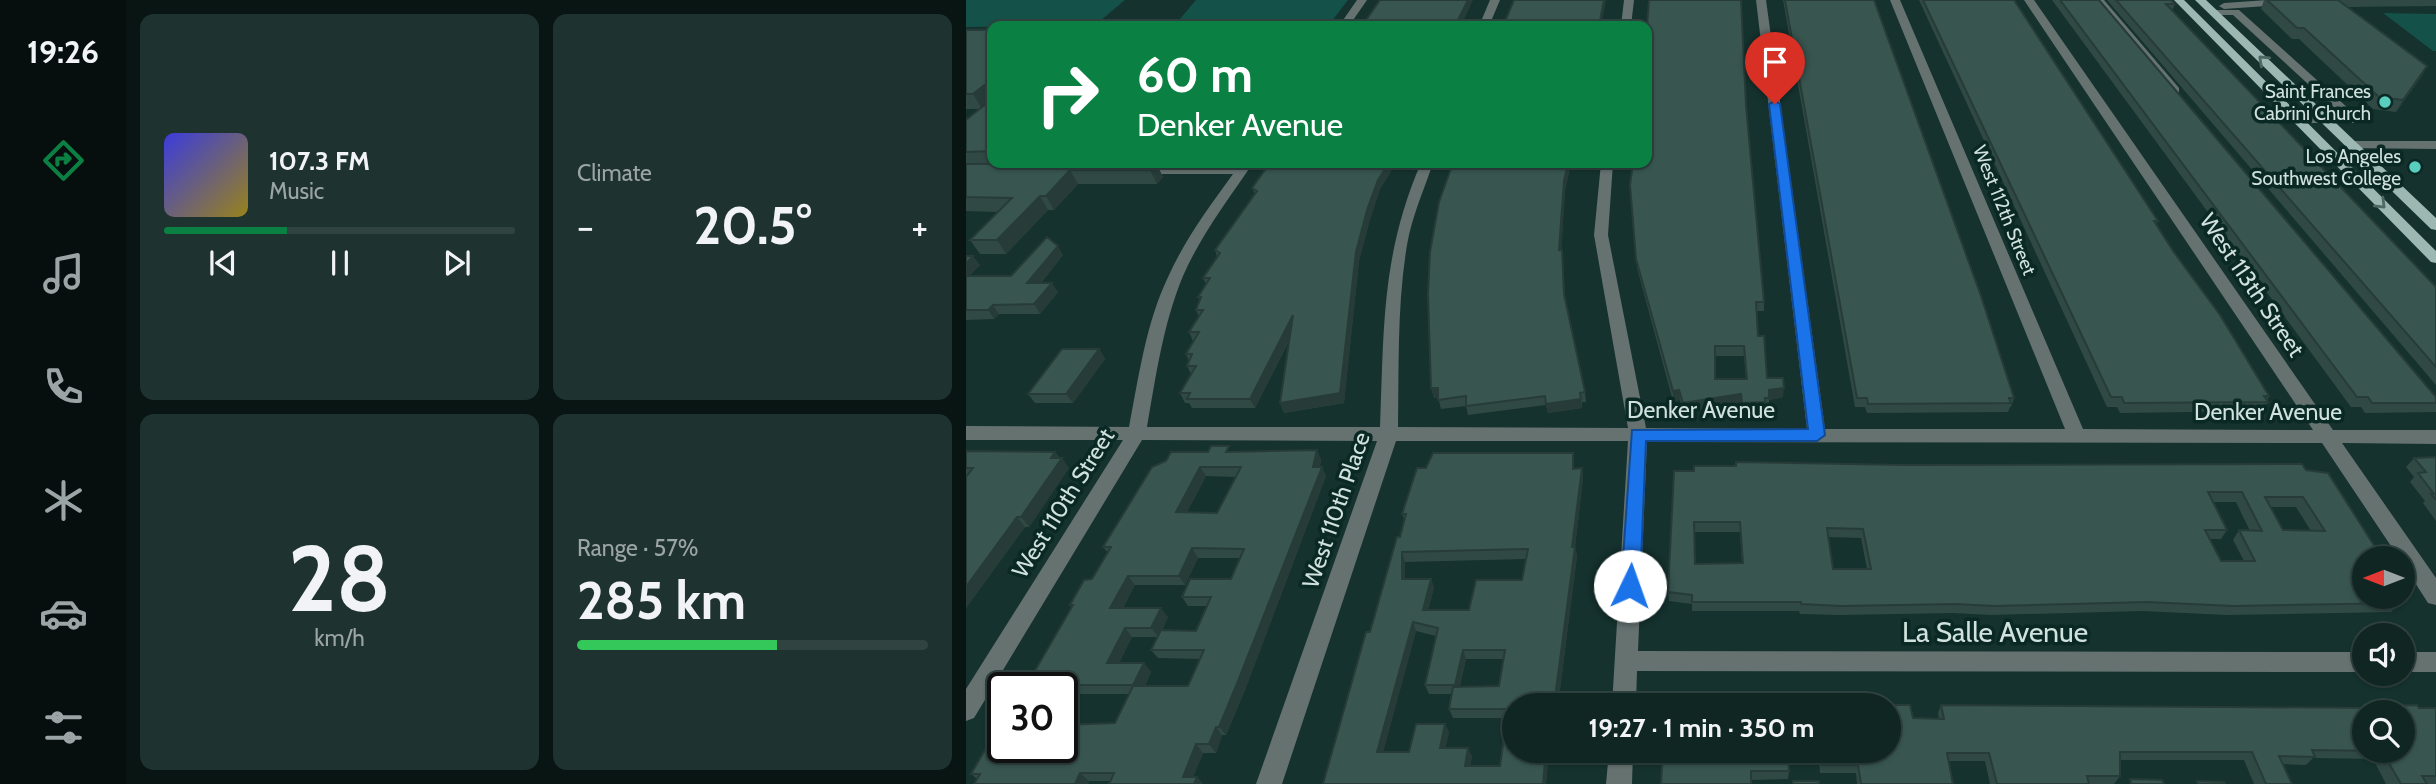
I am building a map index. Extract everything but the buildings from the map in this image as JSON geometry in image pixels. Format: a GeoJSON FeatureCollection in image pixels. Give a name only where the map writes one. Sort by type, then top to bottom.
{"type":"FeatureCollection","features":[{"type":"Feature","properties":{"kind":"main road"},"geometry":{"type":"LineString","coordinates":[[2179,0],[2436,259]]}},
{"type":"Feature","properties":{"kind":"main road"},"geometry":{"type":"LineString","coordinates":[[2206,6],[2436,226]]}},
{"type":"Feature","properties":{"kind":"street"},"geometry":{"type":"LineString","coordinates":[[1347,21],[1362,0]]}},
{"type":"Feature","properties":{"kind":"street"},"geometry":{"type":"LineString","coordinates":[[1486,21],[1496,0]]}},
{"type":"Feature","properties":{"kind":"street"},"geometry":{"type":"LineString","coordinates":[[1627,21],[1629,0]]}},
{"type":"Feature","properties":{"kind":"street"},"geometry":{"type":"LineString","coordinates":[[1761,0],[1817,435]]}},
{"type":"Feature","properties":{"kind":"street","name":"West 112th Street"},"geometry":{"type":"LineString","coordinates":[[1895,0],[2077,436]]}},
{"type":"Feature","properties":{"kind":"street","name":"West 113th Street"},"geometry":{"type":"LineString","coordinates":[[2029,0],[2436,596]]}},
{"type":"Feature","properties":{"kind":"street"},"geometry":{"type":"LineString","coordinates":[[2099,0],[2189,106]]}},
{"type":"Feature","properties":{"kind":"street"},"geometry":{"type":"LineString","coordinates":[[2206,6],[2281,2],[2279,0]]}},
{"type":"Feature","properties":{"kind":"street"},"geometry":{"type":"LineString","coordinates":[[2206,6],[2236,12],[2354,120],[2299,120]]}},
{"type":"Feature","properties":{"kind":"street"},"geometry":{"type":"LineString","coordinates":[[2352,145],[2436,145]]}},
{"type":"Feature","properties":{"kind":"street"},"geometry":{"type":"LineString","coordinates":[[1126,170],[1186,168]]}},
{"type":"Feature","properties":{"kind":"street","name":"West 110th Street"},"geometry":{"type":"LineString","coordinates":[[966,710],[1137,433],[1164,304],[1200,229],[1244,168]]}},
{"type":"Feature","properties":{"kind":"street","name":"West 110th Place"},"geometry":{"type":"LineString","coordinates":[[1269,784],[1389,434],[1393,291],[1400,242],[1413,196],[1425,168]]}},
{"type":"Feature","properties":{"kind":"street"},"geometry":{"type":"LineString","coordinates":[[1606,168],[1601,235],[1638,435],[1625,693]]}},
{"type":"Feature","properties":{"kind":"street","name":"Denker Avenue"},"geometry":{"type":"LineString","coordinates":[[966,433],[2436,436]]}},
{"type":"Feature","properties":{"kind":"street","name":"La Salle Avenue"},"geometry":{"type":"LineString","coordinates":[[1626,661],[2352,662]]}},
{"type":"Feature","properties":{"kind":"street"},"geometry":{"type":"LineString","coordinates":[[2415,662],[2436,662]]}},
{"type":"Feature","properties":{"kind":"street"},"geometry":{"type":"LineString","coordinates":[[1619,784],[1620,763]]}},
{"type":"Feature","properties":{"kind":"green space"},"geometry":{"type":"Polygon","coordinates":[[[966,0],[1125,0],[1100,21],[987,21],[987,27],[966,27],[966,0]]]}},
{"type":"Feature","properties":{"kind":"green space"},"geometry":{"type":"Polygon","coordinates":[[[1196,0],[1348,0],[1332,21],[1178,21],[1196,0]]]}},
{"type":"Feature","properties":{"kind":"green space"},"geometry":{"type":"Polygon","coordinates":[[[2383,13],[2436,14],[2436,51],[2433,51],[2383,13]]]}},
{"type":"Feature","properties":{"kind":"place","name":"Saint Frances Cabrini Church"},"geometry":{"type":"Point","coordinates":[2385,102]}},
{"type":"Feature","properties":{"kind":"place","name":"Los Angeles Southwest College"},"geometry":{"type":"Point","coordinates":[2415,167]}},
{"type":"Feature","properties":{"kind":"route"},"geometry":{"type":"LineString","coordinates":[[1630,586],[1638,435],[1817,435],[1775,104]]}}]}
